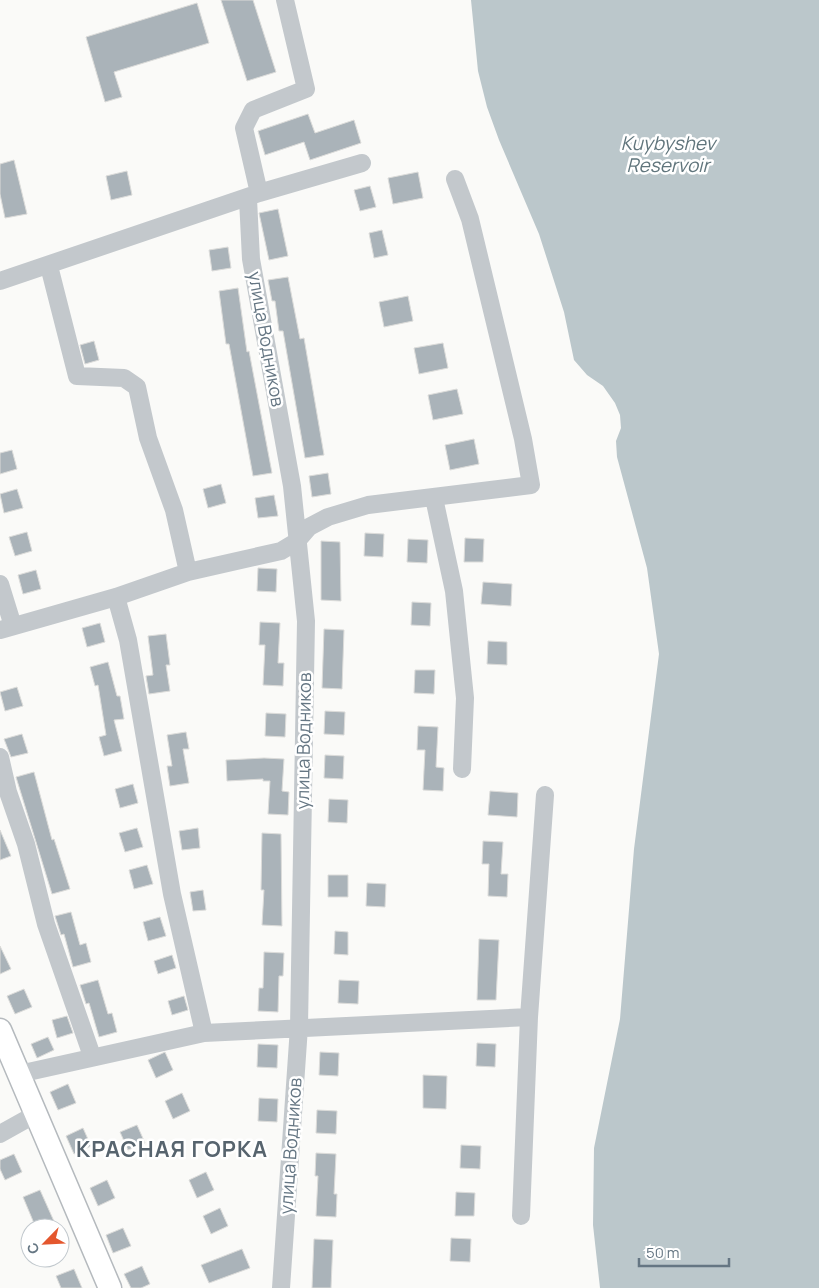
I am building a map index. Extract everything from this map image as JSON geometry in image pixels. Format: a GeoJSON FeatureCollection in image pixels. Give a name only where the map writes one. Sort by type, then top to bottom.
{"type":"FeatureCollection","features":[{"type":"Feature","properties":{"kind":"main road"},"geometry":{"type":"LineString","coordinates":[[0,1030],[34,1115],[110,1288]]}},
{"type":"Feature","properties":{"kind":"street","name":"улица Водников"},"geometry":{"type":"LineString","coordinates":[[281,1288],[299,1027],[306,621],[296,542],[292,486],[251,259],[253,196],[244,128],[253,110],[306,89],[284,0]]}},
{"type":"Feature","properties":{"kind":"street"},"geometry":{"type":"LineString","coordinates":[[1,276],[49,266],[253,196],[362,163]]}},
{"type":"Feature","properties":{"kind":"street"},"geometry":{"type":"LineString","coordinates":[[0,584],[7,628],[116,598],[188,572],[281,551],[296,542],[309,527],[328,516],[368,505],[531,485],[523,439],[470,219],[454,179]]}},
{"type":"Feature","properties":{"kind":"street"},"geometry":{"type":"LineString","coordinates":[[49,266],[77,376],[124,378],[137,387],[148,438],[174,510],[188,572]]}},
{"type":"Feature","properties":{"kind":"street"},"geometry":{"type":"LineString","coordinates":[[434,498],[454,591],[465,698],[462,769]]}},
{"type":"Feature","properties":{"kind":"street"},"geometry":{"type":"LineString","coordinates":[[116,598],[128,640],[172,894],[204,1032]]}},
{"type":"Feature","properties":{"kind":"street"},"geometry":{"type":"LineString","coordinates":[[0,757],[8,792],[26,844],[46,924],[92,1056]]}},
{"type":"Feature","properties":{"kind":"street"},"geometry":{"type":"LineString","coordinates":[[521,1216],[529,1017],[545,795]]}},
{"type":"Feature","properties":{"kind":"street"},"geometry":{"type":"LineString","coordinates":[[19,1074],[204,1032],[529,1017]]}},
{"type":"Feature","properties":{"kind":"street"},"geometry":{"type":"LineString","coordinates":[[0,1134],[34,1115]]}},
{"type":"Feature","properties":{"kind":"water","name":"Kuybyshev Reservoir"},"geometry":{"type":"Polygon","coordinates":[[[471,0],[819,0],[819,1288],[600,1288],[593,1225],[594,1148],[620,1019],[634,849],[659,654],[647,568],[617,457],[616,441],[621,428],[620,415],[615,403],[603,386],[587,375],[574,360],[564,312],[539,234],[487,107],[478,71],[471,0]]]}},
{"type":"Feature","properties":{"kind":"building"},"geometry":{"type":"Polygon","coordinates":[[[221,0],[253,0],[276,72],[247,81],[221,0]]]}},
{"type":"Feature","properties":{"kind":"building"},"geometry":{"type":"Polygon","coordinates":[[[197,3],[209,43],[114,72],[122,97],[105,102],[86,37],[197,3]]]}},
{"type":"Feature","properties":{"kind":"building"},"geometry":{"type":"Polygon","coordinates":[[[308,114],[315,133],[354,120],[361,143],[310,160],[304,142],[265,155],[258,131],[308,114]]]}},
{"type":"Feature","properties":{"kind":"building"},"geometry":{"type":"Polygon","coordinates":[[[14,160],[27,214],[5,218],[0,194],[0,164],[14,160]]]}},
{"type":"Feature","properties":{"kind":"building"},"geometry":{"type":"Polygon","coordinates":[[[127,171],[132,195],[111,200],[106,176],[127,171]]]}},
{"type":"Feature","properties":{"kind":"building"},"geometry":{"type":"Polygon","coordinates":[[[418,172],[423,198],[393,204],[388,178],[418,172]]]}},
{"type":"Feature","properties":{"kind":"building"},"geometry":{"type":"Polygon","coordinates":[[[370,186],[376,207],[360,211],[354,190],[370,186]]]}},
{"type":"Feature","properties":{"kind":"building"},"geometry":{"type":"Polygon","coordinates":[[[278,209],[288,256],[269,260],[259,213],[278,209]]]}},
{"type":"Feature","properties":{"kind":"building"},"geometry":{"type":"Polygon","coordinates":[[[382,230],[388,255],[374,258],[369,233],[382,230]]]}},
{"type":"Feature","properties":{"kind":"building"},"geometry":{"type":"Polygon","coordinates":[[[228,247],[231,268],[212,271],[209,250],[228,247]]]}},
{"type":"Feature","properties":{"kind":"building"},"geometry":{"type":"Polygon","coordinates":[[[288,277],[300,339],[304,338],[324,455],[305,458],[283,331],[279,331],[275,301],[272,301],[268,280],[288,277]]]}},
{"type":"Feature","properties":{"kind":"building"},"geometry":{"type":"Polygon","coordinates":[[[238,288],[247,352],[249,351],[272,473],[253,476],[229,344],[226,344],[219,291],[238,288]]]}},
{"type":"Feature","properties":{"kind":"building"},"geometry":{"type":"Polygon","coordinates":[[[408,296],[413,321],[384,327],[379,302],[408,296]]]}},
{"type":"Feature","properties":{"kind":"building"},"geometry":{"type":"Polygon","coordinates":[[[94,341],[99,360],[85,364],[80,345],[94,341]]]}},
{"type":"Feature","properties":{"kind":"building"},"geometry":{"type":"Polygon","coordinates":[[[443,343],[448,368],[419,374],[414,348],[443,343]]]}},
{"type":"Feature","properties":{"kind":"building"},"geometry":{"type":"Polygon","coordinates":[[[457,389],[463,414],[433,420],[428,395],[457,389]]]}},
{"type":"Feature","properties":{"kind":"building"},"geometry":{"type":"Polygon","coordinates":[[[474,439],[479,464],[450,470],[445,445],[474,439]]]}},
{"type":"Feature","properties":{"kind":"building"},"geometry":{"type":"Polygon","coordinates":[[[12,450],[17,469],[0,474],[0,453],[12,450]]]}},
{"type":"Feature","properties":{"kind":"building"},"geometry":{"type":"Polygon","coordinates":[[[328,473],[331,494],[312,497],[309,476],[328,473]]]}},
{"type":"Feature","properties":{"kind":"building"},"geometry":{"type":"Polygon","coordinates":[[[221,484],[226,503],[208,508],[203,489],[221,484]]]}},
{"type":"Feature","properties":{"kind":"building"},"geometry":{"type":"Polygon","coordinates":[[[17,489],[23,508],[4,513],[0,494],[17,489]]]}},
{"type":"Feature","properties":{"kind":"building"},"geometry":{"type":"Polygon","coordinates":[[[274,495],[278,516],[258,518],[255,498],[274,495]]]}},
{"type":"Feature","properties":{"kind":"building"},"geometry":{"type":"Polygon","coordinates":[[[27,532],[32,551],[15,556],[9,537],[27,532]]]}},
{"type":"Feature","properties":{"kind":"building"},"geometry":{"type":"Polygon","coordinates":[[[365,533],[384,534],[383,557],[364,556],[365,533]]]}},
{"type":"Feature","properties":{"kind":"building"},"geometry":{"type":"Polygon","coordinates":[[[465,538],[484,539],[483,562],[464,562],[465,538]]]}},
{"type":"Feature","properties":{"kind":"building"},"geometry":{"type":"Polygon","coordinates":[[[408,539],[428,540],[427,563],[407,562],[408,539]]]}},
{"type":"Feature","properties":{"kind":"building"},"geometry":{"type":"Polygon","coordinates":[[[321,541],[340,542],[341,601],[321,600],[321,541]]]}},
{"type":"Feature","properties":{"kind":"building"},"geometry":{"type":"Polygon","coordinates":[[[258,568],[277,569],[276,592],[257,591],[258,568]]]}},
{"type":"Feature","properties":{"kind":"building"},"geometry":{"type":"Polygon","coordinates":[[[36,570],[41,589],[23,594],[18,575],[36,570]]]}},
{"type":"Feature","properties":{"kind":"building"},"geometry":{"type":"Polygon","coordinates":[[[483,582],[512,584],[511,606],[481,604],[483,582]]]}},
{"type":"Feature","properties":{"kind":"building"},"geometry":{"type":"Polygon","coordinates":[[[412,602],[431,603],[430,626],[411,625],[412,602]]]}},
{"type":"Feature","properties":{"kind":"building"},"geometry":{"type":"Polygon","coordinates":[[[260,622],[280,623],[278,663],[284,663],[283,686],[263,685],[265,645],[259,645],[260,622]]]}},
{"type":"Feature","properties":{"kind":"building"},"geometry":{"type":"Polygon","coordinates":[[[100,623],[105,642],[87,647],[82,628],[100,623]]]}},
{"type":"Feature","properties":{"kind":"building"},"geometry":{"type":"Polygon","coordinates":[[[324,629],[344,630],[342,689],[322,688],[324,629]]]}},
{"type":"Feature","properties":{"kind":"building"},"geometry":{"type":"Polygon","coordinates":[[[166,634],[170,665],[166,665],[170,691],[149,694],[146,676],[153,675],[148,636],[166,634]]]}},
{"type":"Feature","properties":{"kind":"building"},"geometry":{"type":"Polygon","coordinates":[[[488,641],[507,642],[507,665],[487,664],[488,641]]]}},
{"type":"Feature","properties":{"kind":"building"},"geometry":{"type":"Polygon","coordinates":[[[108,662],[117,696],[120,696],[124,719],[114,720],[122,751],[104,756],[99,737],[106,735],[98,685],[95,686],[90,667],[108,662]]]}},
{"type":"Feature","properties":{"kind":"building"},"geometry":{"type":"Polygon","coordinates":[[[415,670],[435,670],[434,694],[414,693],[415,670]]]}},
{"type":"Feature","properties":{"kind":"building"},"geometry":{"type":"Polygon","coordinates":[[[17,687],[23,706],[5,711],[0,692],[17,687]]]}},
{"type":"Feature","properties":{"kind":"building"},"geometry":{"type":"Polygon","coordinates":[[[325,711],[345,712],[344,735],[324,734],[325,711]]]}},
{"type":"Feature","properties":{"kind":"building"},"geometry":{"type":"Polygon","coordinates":[[[266,713],[286,714],[285,737],[265,736],[266,713]]]}},
{"type":"Feature","properties":{"kind":"building"},"geometry":{"type":"Polygon","coordinates":[[[418,726],[438,727],[436,767],[444,768],[443,791],[423,790],[425,750],[417,750],[418,726]]]}},
{"type":"Feature","properties":{"kind":"building"},"geometry":{"type":"Polygon","coordinates":[[[186,732],[189,749],[183,749],[189,783],[170,786],[167,766],[172,766],[167,735],[186,732]]]}},
{"type":"Feature","properties":{"kind":"building"},"geometry":{"type":"Polygon","coordinates":[[[22,734],[28,753],[11,757],[4,739],[22,734]]]}},
{"type":"Feature","properties":{"kind":"building"},"geometry":{"type":"Polygon","coordinates":[[[325,755],[344,756],[343,779],[324,778],[325,755]]]}},
{"type":"Feature","properties":{"kind":"building"},"geometry":{"type":"Polygon","coordinates":[[[284,759],[282,791],[289,792],[288,815],[268,814],[270,781],[263,781],[263,779],[227,781],[226,760],[284,759]]]}},
{"type":"Feature","properties":{"kind":"building"},"geometry":{"type":"Polygon","coordinates":[[[34,772],[52,840],[54,839],[70,889],[52,894],[16,777],[34,772]]]}},
{"type":"Feature","properties":{"kind":"building"},"geometry":{"type":"Polygon","coordinates":[[[133,784],[138,803],[120,808],[115,789],[133,784]]]}},
{"type":"Feature","properties":{"kind":"building"},"geometry":{"type":"Polygon","coordinates":[[[490,791],[518,793],[517,817],[488,815],[490,791]]]}},
{"type":"Feature","properties":{"kind":"building"},"geometry":{"type":"Polygon","coordinates":[[[329,799],[348,800],[347,823],[328,822],[329,799]]]}},
{"type":"Feature","properties":{"kind":"building"},"geometry":{"type":"Polygon","coordinates":[[[137,828],[143,847],[125,852],[119,833],[137,828]]]}},
{"type":"Feature","properties":{"kind":"building"},"geometry":{"type":"Polygon","coordinates":[[[198,828],[200,848],[182,850],[179,831],[198,828]]]}},
{"type":"Feature","properties":{"kind":"building"},"geometry":{"type":"Polygon","coordinates":[[[0,830],[11,856],[0,860],[0,830]]]}},
{"type":"Feature","properties":{"kind":"building"},"geometry":{"type":"Polygon","coordinates":[[[262,833],[281,834],[282,926],[262,925],[264,890],[261,890],[262,833]]]}},
{"type":"Feature","properties":{"kind":"building"},"geometry":{"type":"Polygon","coordinates":[[[483,841],[503,842],[501,874],[508,874],[507,897],[488,896],[489,864],[482,864],[483,841]]]}},
{"type":"Feature","properties":{"kind":"building"},"geometry":{"type":"Polygon","coordinates":[[[147,865],[153,884],[134,889],[129,870],[147,865]]]}},
{"type":"Feature","properties":{"kind":"building"},"geometry":{"type":"Polygon","coordinates":[[[328,875],[348,875],[348,897],[328,897],[328,875]]]}},
{"type":"Feature","properties":{"kind":"building"},"geometry":{"type":"Polygon","coordinates":[[[367,883],[386,884],[385,907],[366,906],[367,883]]]}},
{"type":"Feature","properties":{"kind":"building"},"geometry":{"type":"Polygon","coordinates":[[[203,890],[206,910],[193,911],[190,892],[203,890]]]}},
{"type":"Feature","properties":{"kind":"building"},"geometry":{"type":"Polygon","coordinates":[[[71,912],[80,945],[86,943],[91,962],[73,967],[64,934],[61,935],[55,916],[71,912]]]}},
{"type":"Feature","properties":{"kind":"building"},"geometry":{"type":"Polygon","coordinates":[[[160,917],[166,936],[148,941],[143,922],[160,917]]]}},
{"type":"Feature","properties":{"kind":"building"},"geometry":{"type":"Polygon","coordinates":[[[335,931],[348,932],[348,955],[334,954],[335,931]]]}},
{"type":"Feature","properties":{"kind":"building"},"geometry":{"type":"Polygon","coordinates":[[[479,939],[499,940],[496,1000],[477,1000],[479,939]]]}},
{"type":"Feature","properties":{"kind":"building"},"geometry":{"type":"Polygon","coordinates":[[[0,946],[11,969],[0,974],[0,946]]]}},
{"type":"Feature","properties":{"kind":"building"},"geometry":{"type":"Polygon","coordinates":[[[264,952],[284,953],[283,976],[279,976],[278,1012],[258,1011],[259,988],[263,988],[264,952]]]}},
{"type":"Feature","properties":{"kind":"building"},"geometry":{"type":"Polygon","coordinates":[[[172,955],[176,968],[158,974],[154,961],[172,955]]]}},
{"type":"Feature","properties":{"kind":"building"},"geometry":{"type":"Polygon","coordinates":[[[98,980],[108,1014],[112,1013],[117,1032],[99,1037],[89,1003],[86,1004],[80,985],[98,980]]]}},
{"type":"Feature","properties":{"kind":"building"},"geometry":{"type":"Polygon","coordinates":[[[339,980],[359,981],[358,1004],[338,1003],[339,980]]]}},
{"type":"Feature","properties":{"kind":"building"},"geometry":{"type":"Polygon","coordinates":[[[24,989],[32,1007],[15,1014],[7,996],[24,989]]]}},
{"type":"Feature","properties":{"kind":"building"},"geometry":{"type":"Polygon","coordinates":[[[184,996],[188,1010],[172,1015],[168,1001],[184,996]]]}},
{"type":"Feature","properties":{"kind":"building"},"geometry":{"type":"Polygon","coordinates":[[[67,1016],[73,1033],[57,1038],[52,1020],[67,1016]]]}},
{"type":"Feature","properties":{"kind":"building"},"geometry":{"type":"Polygon","coordinates":[[[48,1037],[54,1050],[37,1058],[31,1044],[48,1037]]]}},
{"type":"Feature","properties":{"kind":"building"},"geometry":{"type":"Polygon","coordinates":[[[477,1043],[496,1044],[495,1067],[476,1066],[477,1043]]]}},
{"type":"Feature","properties":{"kind":"building"},"geometry":{"type":"Polygon","coordinates":[[[258,1044],[278,1045],[277,1068],[257,1067],[258,1044]]]}},
{"type":"Feature","properties":{"kind":"building"},"geometry":{"type":"Polygon","coordinates":[[[165,1052],[173,1070],[156,1078],[148,1060],[165,1052]]]}},
{"type":"Feature","properties":{"kind":"building"},"geometry":{"type":"Polygon","coordinates":[[[320,1052],[339,1053],[338,1076],[319,1075],[320,1052]]]}},
{"type":"Feature","properties":{"kind":"building"},"geometry":{"type":"Polygon","coordinates":[[[423,1075],[447,1076],[446,1109],[423,1108],[423,1075]]]}},
{"type":"Feature","properties":{"kind":"building"},"geometry":{"type":"Polygon","coordinates":[[[68,1084],[76,1103],[58,1110],[50,1092],[68,1084]]]}},
{"type":"Feature","properties":{"kind":"building"},"geometry":{"type":"Polygon","coordinates":[[[182,1093],[190,1111],[173,1119],[165,1101],[182,1093]]]}},
{"type":"Feature","properties":{"kind":"building"},"geometry":{"type":"Polygon","coordinates":[[[259,1098],[278,1099],[277,1122],[258,1121],[259,1098]]]}},
{"type":"Feature","properties":{"kind":"building"},"geometry":{"type":"Polygon","coordinates":[[[317,1110],[337,1111],[336,1134],[316,1133],[317,1110]]]}},
{"type":"Feature","properties":{"kind":"building"},"geometry":{"type":"Polygon","coordinates":[[[137,1125],[145,1143],[128,1150],[120,1132],[137,1125]]]}},
{"type":"Feature","properties":{"kind":"building"},"geometry":{"type":"Polygon","coordinates":[[[83,1128],[91,1146],[74,1154],[66,1136],[83,1128]]]}},
{"type":"Feature","properties":{"kind":"building"},"geometry":{"type":"Polygon","coordinates":[[[461,1145],[481,1146],[480,1169],[460,1168],[461,1145]]]}},
{"type":"Feature","properties":{"kind":"building"},"geometry":{"type":"Polygon","coordinates":[[[316,1153],[336,1154],[334,1194],[337,1194],[336,1217],[316,1216],[318,1176],[315,1176],[316,1153]]]}},
{"type":"Feature","properties":{"kind":"building"},"geometry":{"type":"Polygon","coordinates":[[[14,1154],[22,1172],[5,1180],[0,1169],[0,1160],[14,1154]]]}},
{"type":"Feature","properties":{"kind":"building"},"geometry":{"type":"Polygon","coordinates":[[[206,1172],[214,1190],[197,1198],[189,1180],[206,1172]]]}},
{"type":"Feature","properties":{"kind":"building"},"geometry":{"type":"Polygon","coordinates":[[[107,1180],[115,1198],[98,1206],[90,1188],[107,1180]]]}},
{"type":"Feature","properties":{"kind":"building"},"geometry":{"type":"Polygon","coordinates":[[[40,1190],[53,1218],[32,1218],[23,1197],[40,1190]]]}},
{"type":"Feature","properties":{"kind":"building"},"geometry":{"type":"Polygon","coordinates":[[[456,1192],[475,1193],[474,1216],[455,1216],[456,1192]]]}},
{"type":"Feature","properties":{"kind":"building"},"geometry":{"type":"Polygon","coordinates":[[[220,1208],[228,1226],[211,1234],[203,1216],[220,1208]]]}},
{"type":"Feature","properties":{"kind":"building"},"geometry":{"type":"Polygon","coordinates":[[[123,1228],[131,1246],[113,1253],[106,1235],[123,1228]]]}},
{"type":"Feature","properties":{"kind":"building"},"geometry":{"type":"Polygon","coordinates":[[[451,1238],[471,1239],[470,1262],[450,1261],[451,1238]]]}},
{"type":"Feature","properties":{"kind":"building"},"geometry":{"type":"Polygon","coordinates":[[[314,1239],[333,1240],[331,1288],[312,1288],[314,1239]]]}},
{"type":"Feature","properties":{"kind":"building"},"geometry":{"type":"Polygon","coordinates":[[[242,1249],[250,1268],[209,1283],[201,1265],[242,1249]]]}},
{"type":"Feature","properties":{"kind":"building"},"geometry":{"type":"Polygon","coordinates":[[[142,1266],[150,1284],[141,1288],[131,1288],[124,1274],[142,1266]]]}},
{"type":"Feature","properties":{"kind":"building"},"geometry":{"type":"Polygon","coordinates":[[[74,1269],[82,1288],[61,1288],[56,1276],[74,1269]]]}},
{"type":"Feature","properties":{"kind":"district","name":"КРАСНАЯ ГОРКА"},"geometry":{"type":"Point","coordinates":[172,1149]}}]}
